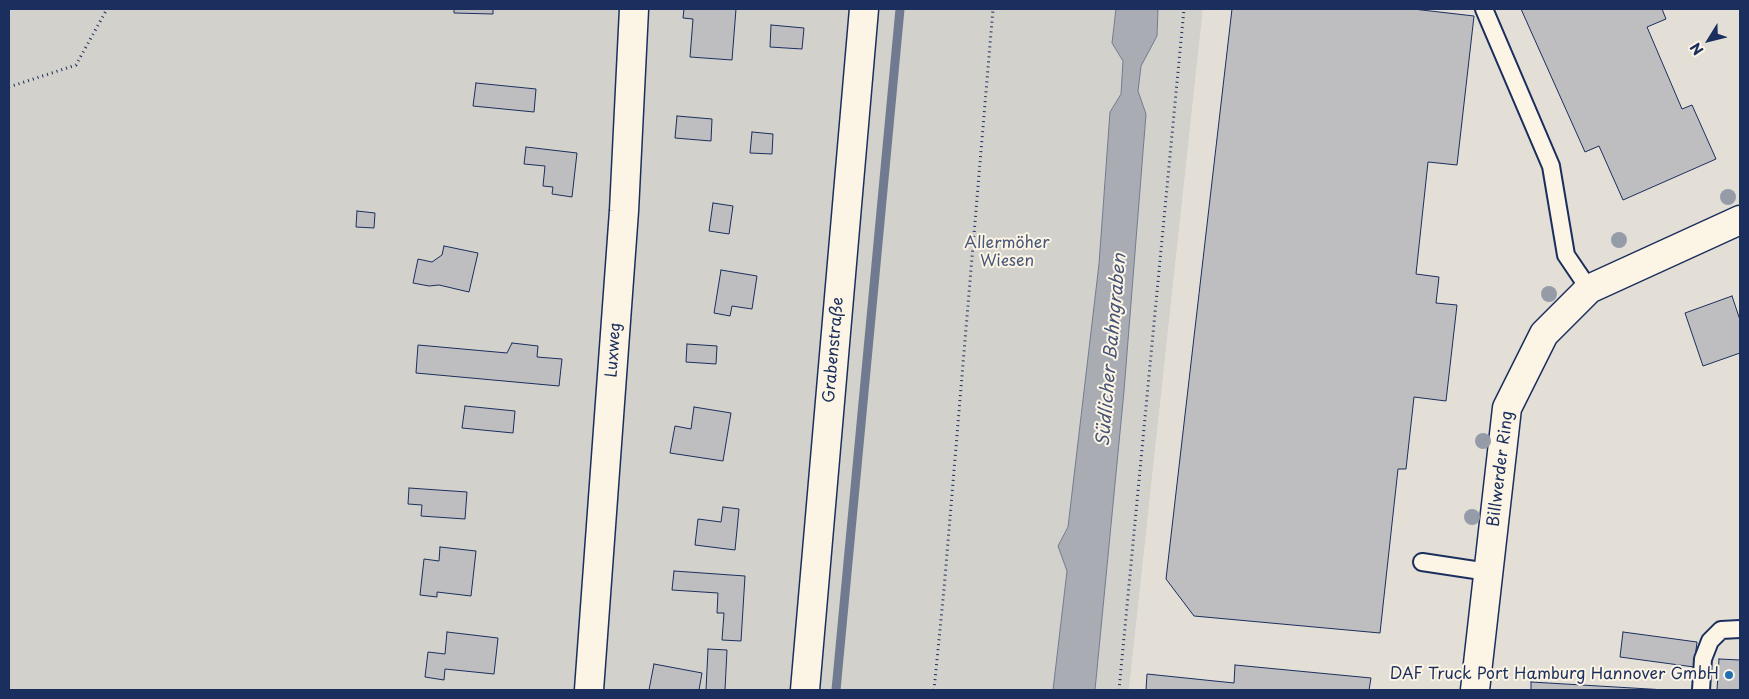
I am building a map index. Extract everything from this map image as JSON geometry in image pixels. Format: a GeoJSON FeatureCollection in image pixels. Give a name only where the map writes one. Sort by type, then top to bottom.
{"type":"FeatureCollection","features":[{"type":"Feature","properties":{"kind":"street","name":"Luxweg"},"geometry":{"type":"LineString","coordinates":[[590,690],[624,211],[634,9]]}},
{"type":"Feature","properties":{"kind":"street","name":"Grabenstraße"},"geometry":{"type":"LineString","coordinates":[[805,690],[864,9]]}},
{"type":"Feature","properties":{"kind":"street","name":"Billwerder Ring"},"geometry":{"type":"LineString","coordinates":[[1475,690],[1507,408],[1544,334],[1589,289],[1740,220]]}},
{"type":"Feature","properties":{"kind":"lane"},"geometry":{"type":"LineString","coordinates":[[1484,9],[1551,166],[1566,255],[1589,289]]}},
{"type":"Feature","properties":{"kind":"lane"},"geometry":{"type":"LineString","coordinates":[[1422,562],[1488,572]]}},
{"type":"Feature","properties":{"kind":"lane"},"geometry":{"type":"LineString","coordinates":[[1702,690],[1704,659],[1710,641],[1721,630],[1740,629]]}},
{"type":"Feature","properties":{"kind":"path"},"geometry":{"type":"LineString","coordinates":[[9,86],[76,65],[107,9]]}},
{"type":"Feature","properties":{"kind":"path"},"geometry":{"type":"LineString","coordinates":[[934,690],[993,9]]}},
{"type":"Feature","properties":{"kind":"path"},"geometry":{"type":"LineString","coordinates":[[1119,690],[1184,9]]}},
{"type":"Feature","properties":{"kind":"shaded area"},"geometry":{"type":"Polygon","coordinates":[[[1203,9],[1740,9],[1740,690],[1129,690],[1203,9]]]}},
{"type":"Feature","properties":{"kind":"green space","name":"Allermöher Wiesen"},"geometry":{"type":"Polygon","coordinates":[[[9,9],[1116,9],[1112,43],[1123,61],[1121,94],[1110,112],[1099,264],[1068,527],[1058,546],[1067,571],[1053,690],[9,690],[9,9]]]}},
{"type":"Feature","properties":{"kind":"green space"},"geometry":{"type":"Polygon","coordinates":[[[1158,9],[1203,9],[1129,690],[1095,690],[1124,391],[1146,115],[1138,91],[1141,66],[1157,36],[1158,9]]]}},
{"type":"Feature","properties":{"kind":"water","name":"Südlicher Bahngraben"},"geometry":{"type":"Polygon","coordinates":[[[1116,9],[1158,9],[1157,36],[1141,66],[1138,91],[1146,114],[1124,391],[1095,690],[1053,690],[1067,571],[1058,546],[1068,527],[1099,264],[1110,112],[1121,94],[1123,61],[1112,43],[1116,9]]]}},
{"type":"Feature","properties":{"kind":"building"},"geometry":{"type":"Polygon","coordinates":[[[454,9],[493,9],[493,14],[454,13],[454,9]]]}},
{"type":"Feature","properties":{"kind":"building"},"geometry":{"type":"Polygon","coordinates":[[[684,9],[736,9],[732,60],[690,57],[693,19],[683,18],[684,9]]]}},
{"type":"Feature","properties":{"kind":"building"},"geometry":{"type":"Polygon","coordinates":[[[1232,9],[1413,9],[1474,16],[1457,165],[1428,162],[1416,274],[1439,277],[1436,303],[1457,305],[1446,401],[1414,397],[1406,469],[1398,469],[1380,633],[1194,616],[1166,579],[1232,9]]]}},
{"type":"Feature","properties":{"kind":"building"},"geometry":{"type":"Polygon","coordinates":[[[1521,9],[1662,9],[1666,19],[1647,27],[1682,109],[1692,105],[1716,159],[1623,200],[1599,146],[1585,152],[1521,9]]]}},
{"type":"Feature","properties":{"kind":"building"},"geometry":{"type":"Polygon","coordinates":[[[771,25],[804,28],[802,49],[770,47],[771,25]]]}},
{"type":"Feature","properties":{"kind":"building"},"geometry":{"type":"Polygon","coordinates":[[[476,83],[536,89],[534,112],[473,106],[476,83]]]}},
{"type":"Feature","properties":{"kind":"building"},"geometry":{"type":"Polygon","coordinates":[[[677,116],[712,119],[711,141],[675,138],[677,116]]]}},
{"type":"Feature","properties":{"kind":"building"},"geometry":{"type":"Polygon","coordinates":[[[752,132],[773,134],[772,154],[750,153],[752,132]]]}},
{"type":"Feature","properties":{"kind":"building"},"geometry":{"type":"Polygon","coordinates":[[[526,147],[577,153],[572,197],[552,194],[553,187],[543,186],[545,166],[524,164],[526,147]]]}},
{"type":"Feature","properties":{"kind":"building"},"geometry":{"type":"Polygon","coordinates":[[[713,203],[733,206],[729,234],[709,231],[713,203]]]}},
{"type":"Feature","properties":{"kind":"building"},"geometry":{"type":"Polygon","coordinates":[[[357,211],[375,213],[374,228],[356,227],[357,211]]]}},
{"type":"Feature","properties":{"kind":"building"},"geometry":{"type":"Polygon","coordinates":[[[444,246],[478,253],[469,292],[439,285],[429,286],[413,283],[418,259],[432,262],[442,255],[444,246]]]}},
{"type":"Feature","properties":{"kind":"building"},"geometry":{"type":"Polygon","coordinates":[[[721,270],[757,276],[752,309],[732,306],[730,316],[714,313],[721,270]]]}},
{"type":"Feature","properties":{"kind":"building"},"geometry":{"type":"Polygon","coordinates":[[[1732,296],[1740,320],[1740,353],[1703,366],[1685,313],[1732,296]]]}},
{"type":"Feature","properties":{"kind":"building"},"geometry":{"type":"Polygon","coordinates":[[[512,343],[538,346],[537,357],[562,359],[559,386],[416,373],[418,345],[507,353],[512,343]]]}},
{"type":"Feature","properties":{"kind":"building"},"geometry":{"type":"Polygon","coordinates":[[[687,344],[717,346],[716,364],[686,362],[687,344]]]}},
{"type":"Feature","properties":{"kind":"building"},"geometry":{"type":"Polygon","coordinates":[[[465,406],[515,411],[513,433],[462,428],[465,406]]]}},
{"type":"Feature","properties":{"kind":"building"},"geometry":{"type":"Polygon","coordinates":[[[694,407],[731,413],[723,461],[670,453],[675,426],[691,429],[694,407]]]}},
{"type":"Feature","properties":{"kind":"building"},"geometry":{"type":"Polygon","coordinates":[[[409,488],[467,492],[465,519],[421,516],[422,505],[408,504],[409,488]]]}},
{"type":"Feature","properties":{"kind":"building"},"geometry":{"type":"Polygon","coordinates":[[[723,507],[739,509],[735,550],[695,545],[698,519],[721,522],[723,507]]]}},
{"type":"Feature","properties":{"kind":"building"},"geometry":{"type":"Polygon","coordinates":[[[440,547],[476,551],[471,596],[437,592],[437,597],[420,595],[424,559],[439,561],[440,547]]]}},
{"type":"Feature","properties":{"kind":"building"},"geometry":{"type":"Polygon","coordinates":[[[674,571],[745,576],[741,641],[722,640],[724,613],[717,613],[718,593],[672,590],[674,571]]]}},
{"type":"Feature","properties":{"kind":"building"},"geometry":{"type":"Polygon","coordinates":[[[447,632],[498,638],[494,674],[445,669],[444,680],[425,677],[428,652],[445,654],[447,632]]]}},
{"type":"Feature","properties":{"kind":"building"},"geometry":{"type":"Polygon","coordinates":[[[1623,632],[1697,642],[1694,667],[1620,657],[1623,632]]]}},
{"type":"Feature","properties":{"kind":"building"},"geometry":{"type":"Polygon","coordinates":[[[708,649],[727,650],[725,690],[706,690],[708,649]]]}},
{"type":"Feature","properties":{"kind":"building","name":"DAF Truck Port Hamburg Hannover GmbH"},"geometry":{"type":"Polygon","coordinates":[[[1719,659],[1740,660],[1740,690],[1717,690],[1719,659]]]}},
{"type":"Feature","properties":{"kind":"building"},"geometry":{"type":"Polygon","coordinates":[[[654,664],[702,673],[699,690],[649,690],[654,664]]]}},
{"type":"Feature","properties":{"kind":"building"},"geometry":{"type":"Polygon","coordinates":[[[1235,665],[1371,678],[1369,690],[1146,690],[1147,674],[1234,683],[1235,665]]]}},
{"type":"Feature","properties":{"kind":"building"},"geometry":{"type":"Polygon","coordinates":[[[1531,682],[1666,690],[1531,690],[1531,682]]]}},
{"type":"Feature","properties":{"kind":"waterway"},"geometry":{"type":"LineString","coordinates":[[836,690],[900,9]]}},
{"type":"Feature","properties":{"kind":"place","name":"DAF Truck Port Hamburg Hannover GmbH"},"geometry":{"type":"Point","coordinates":[1729,675]}}]}
